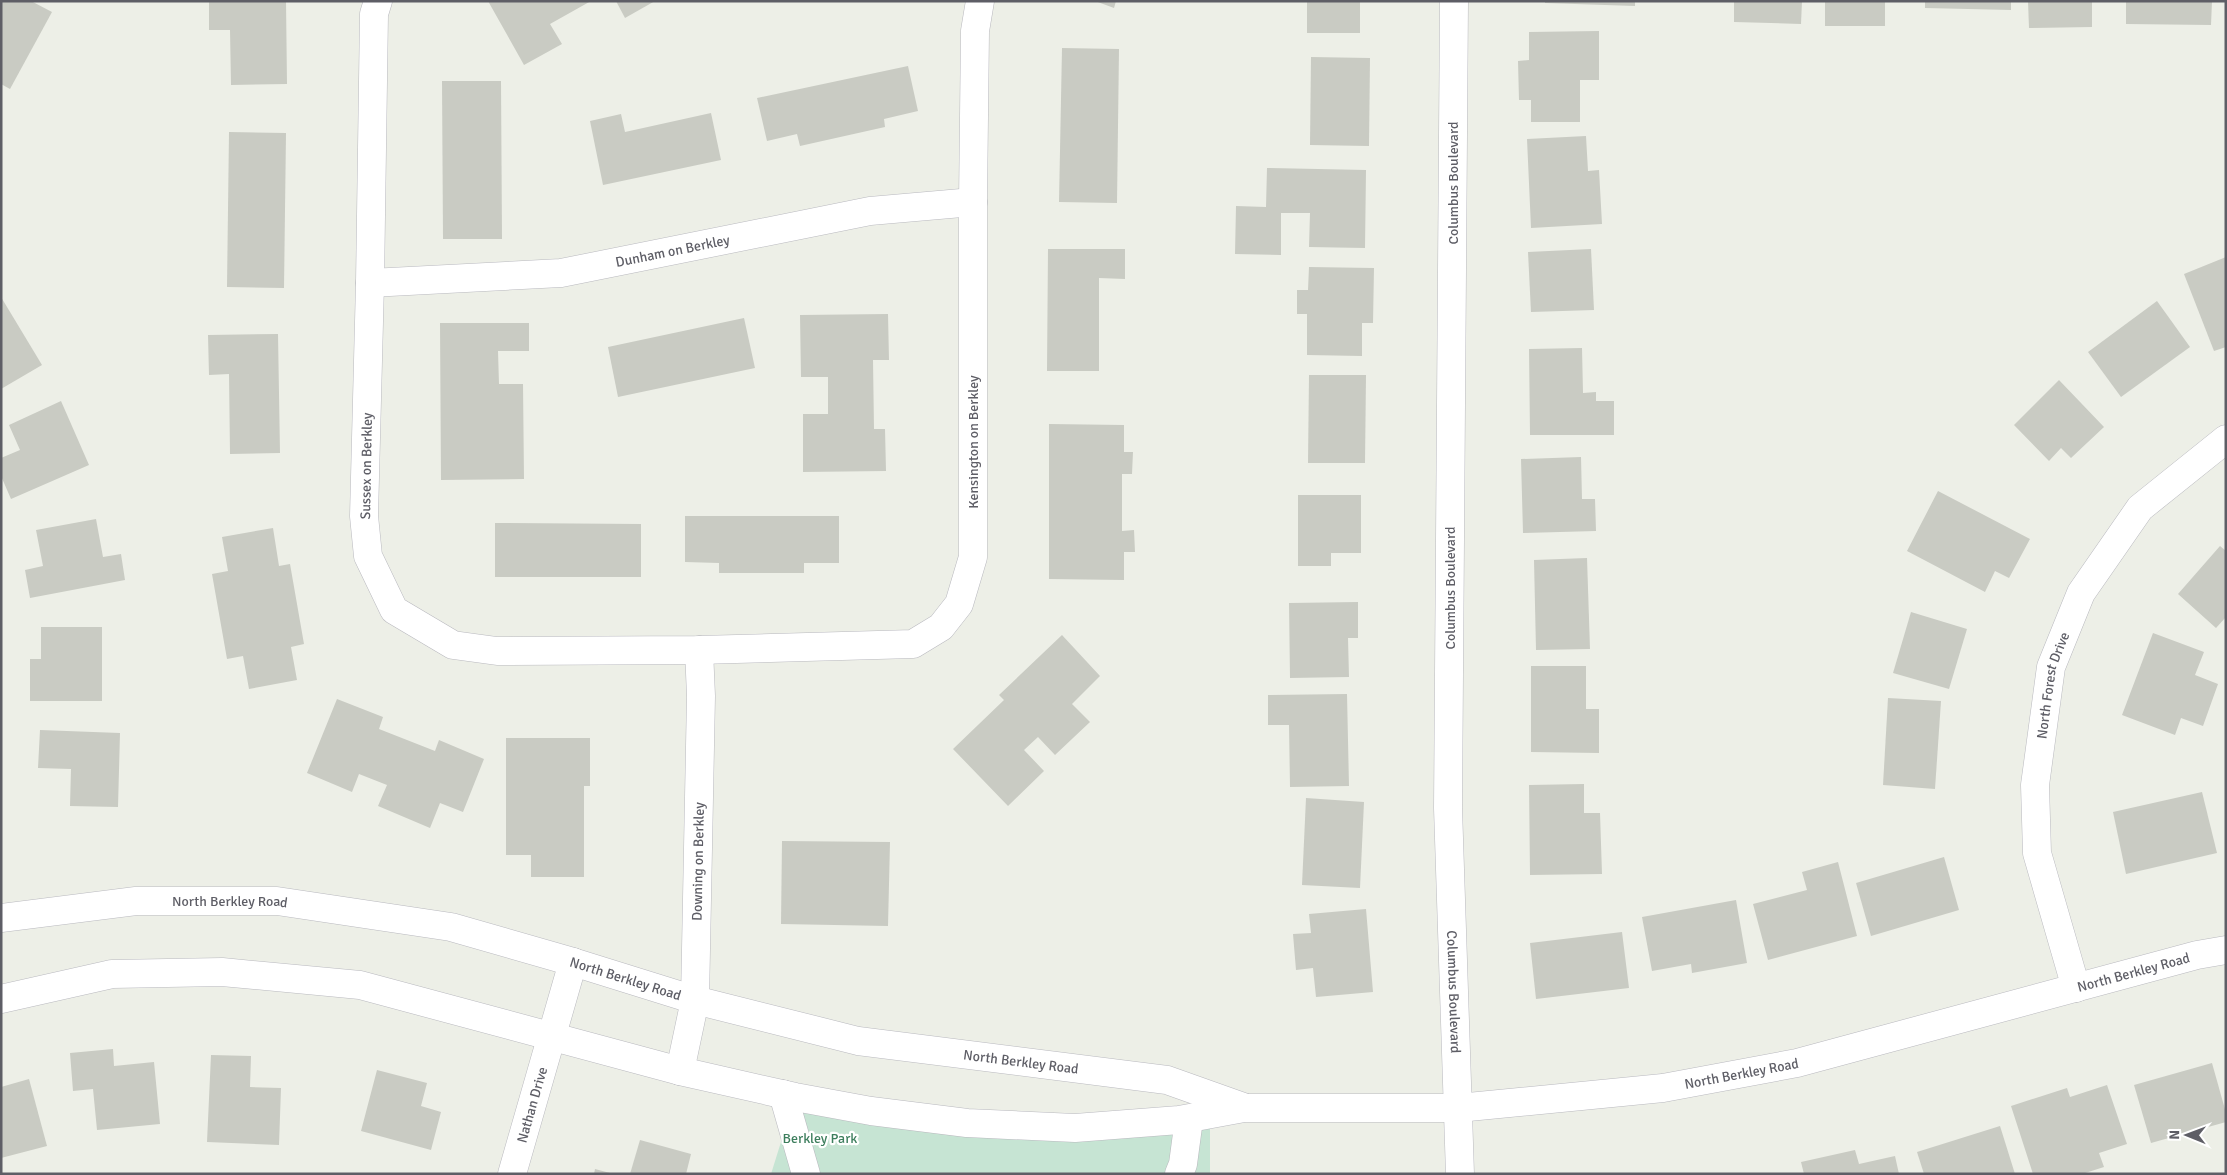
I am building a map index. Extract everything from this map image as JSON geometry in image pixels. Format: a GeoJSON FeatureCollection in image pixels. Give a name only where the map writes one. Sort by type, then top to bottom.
{"type":"FeatureCollection","features":[{"type":"Feature","properties":{"kind":"street","name":"Sussex on Berkley"},"geometry":{"type":"LineString","coordinates":[[378,1],[374,14],[364,516],[368,556],[394,610],[453,645],[498,651],[699,650]]}},
{"type":"Feature","properties":{"kind":"street","name":"Kensington on Berkley"},"geometry":{"type":"LineString","coordinates":[[699,650],[913,644],[941,627],[959,604],[973,557],[975,31],[980,1]]}},
{"type":"Feature","properties":{"kind":"street","name":"Columbus Boulevard"},"geometry":{"type":"LineString","coordinates":[[1454,1],[1448,808],[1460,1174]]}},
{"type":"Feature","properties":{"kind":"street","name":"Dunham on Berkley"},"geometry":{"type":"LineString","coordinates":[[370,283],[561,273],[870,211],[973,202]]}},
{"type":"Feature","properties":{"kind":"street","name":"North Forest Drive"},"geometry":{"type":"LineString","coordinates":[[2076,988],[2037,853],[2035,785],[2051,667],[2081,593],[2140,508],[2226,439]]}},
{"type":"Feature","properties":{"kind":"street","name":"Downing on Berkley"},"geometry":{"type":"LineString","coordinates":[[680,1071],[695,1000],[701,696],[699,650]]}},
{"type":"Feature","properties":{"kind":"street","name":"North Berkley Road"},"geometry":{"type":"LineString","coordinates":[[1,918],[136,901],[277,901],[451,928],[573,962],[695,1000],[858,1041],[1166,1080],[1244,1108]]}},
{"type":"Feature","properties":{"kind":"street","name":"North Berkley Road"},"geometry":{"type":"LineString","coordinates":[[1,999],[112,974],[222,972],[360,984],[680,1071],[783,1094],[871,1111],[967,1123],[1075,1128],[1189,1119],[1244,1108],[1458,1108],[1663,1088],[1788,1064],[2197,955],[2226,950]]}},
{"type":"Feature","properties":{"kind":"street","name":"Nathan Drive"},"geometry":{"type":"LineString","coordinates":[[512,1174],[573,962]]}},
{"type":"Feature","properties":{"kind":"street"},"geometry":{"type":"LineString","coordinates":[[783,1094],[806,1174]]}},
{"type":"Feature","properties":{"kind":"street"},"geometry":{"type":"LineString","coordinates":[[1179,1174],[1183,1164],[1189,1119]]}},
{"type":"Feature","properties":{"kind":"green space","name":"Berkley Park"},"geometry":{"type":"Polygon","coordinates":[[[795,1097],[967,1123],[1210,1114],[1210,1174],[771,1174],[795,1097]]]}},
{"type":"Feature","properties":{"kind":"building"},"geometry":{"type":"Polygon","coordinates":[[[1,1],[31,1],[52,12],[10,89],[1,84],[1,1]]]}},
{"type":"Feature","properties":{"kind":"building"},"geometry":{"type":"Polygon","coordinates":[[[209,1],[286,1],[287,84],[231,85],[230,30],[209,30],[209,1]]]}},
{"type":"Feature","properties":{"kind":"building"},"geometry":{"type":"Polygon","coordinates":[[[488,1],[591,1],[550,24],[562,44],[524,65],[488,1]]]}},
{"type":"Feature","properties":{"kind":"building"},"geometry":{"type":"Polygon","coordinates":[[[616,1],[655,1],[625,18],[616,1]]]}},
{"type":"Feature","properties":{"kind":"building"},"geometry":{"type":"Polygon","coordinates":[[[1095,1],[1116,1],[1114,8],[1095,1]]]}},
{"type":"Feature","properties":{"kind":"building"},"geometry":{"type":"Polygon","coordinates":[[[1307,1],[1360,1],[1360,33],[1307,33],[1307,1]]]}},
{"type":"Feature","properties":{"kind":"building"},"geometry":{"type":"Polygon","coordinates":[[[1545,1],[1635,1],[1635,6],[1545,3],[1545,1]]]}},
{"type":"Feature","properties":{"kind":"building"},"geometry":{"type":"Polygon","coordinates":[[[1734,1],[1802,1],[1801,24],[1734,22],[1734,1]]]}},
{"type":"Feature","properties":{"kind":"building"},"geometry":{"type":"Polygon","coordinates":[[[1825,1],[1885,1],[1885,26],[1825,26],[1825,1]]]}},
{"type":"Feature","properties":{"kind":"building"},"geometry":{"type":"Polygon","coordinates":[[[1925,1],[2011,1],[2011,10],[1925,8],[1925,1]]]}},
{"type":"Feature","properties":{"kind":"building"},"geometry":{"type":"Polygon","coordinates":[[[2028,1],[2092,1],[2092,27],[2029,28],[2028,1]]]}},
{"type":"Feature","properties":{"kind":"building"},"geometry":{"type":"Polygon","coordinates":[[[2126,1],[2212,1],[2211,25],[2126,24],[2126,1]]]}},
{"type":"Feature","properties":{"kind":"building"},"geometry":{"type":"Polygon","coordinates":[[[1599,31],[1599,80],[1580,80],[1580,122],[1531,122],[1531,100],[1519,100],[1518,61],[1529,60],[1529,32],[1599,31]]]}},
{"type":"Feature","properties":{"kind":"building"},"geometry":{"type":"Polygon","coordinates":[[[1062,48],[1119,49],[1117,203],[1059,202],[1062,48]]]}},
{"type":"Feature","properties":{"kind":"building"},"geometry":{"type":"Polygon","coordinates":[[[1311,57],[1370,58],[1369,146],[1310,145],[1311,57]]]}},
{"type":"Feature","properties":{"kind":"building"},"geometry":{"type":"Polygon","coordinates":[[[908,66],[918,111],[884,119],[885,127],[800,146],[797,134],[767,141],[757,98],[908,66]]]}},
{"type":"Feature","properties":{"kind":"building"},"geometry":{"type":"Polygon","coordinates":[[[442,81],[501,81],[502,239],[443,239],[442,81]]]}},
{"type":"Feature","properties":{"kind":"building"},"geometry":{"type":"Polygon","coordinates":[[[711,113],[721,160],[603,185],[590,121],[621,114],[625,132],[711,113]]]}},
{"type":"Feature","properties":{"kind":"building"},"geometry":{"type":"Polygon","coordinates":[[[229,132],[286,133],[284,288],[227,287],[229,132]]]}},
{"type":"Feature","properties":{"kind":"building"},"geometry":{"type":"Polygon","coordinates":[[[1586,136],[1588,171],[1599,170],[1602,224],[1531,228],[1527,139],[1586,136]]]}},
{"type":"Feature","properties":{"kind":"building"},"geometry":{"type":"Polygon","coordinates":[[[1267,168],[1366,170],[1365,248],[1309,247],[1310,213],[1281,213],[1281,255],[1235,254],[1236,206],[1266,207],[1267,168]]]}},
{"type":"Feature","properties":{"kind":"building"},"geometry":{"type":"Polygon","coordinates":[[[1048,249],[1125,249],[1125,279],[1099,278],[1099,371],[1047,371],[1048,249]]]}},
{"type":"Feature","properties":{"kind":"building"},"geometry":{"type":"Polygon","coordinates":[[[1591,249],[1594,310],[1531,312],[1528,252],[1591,249]]]}},
{"type":"Feature","properties":{"kind":"building"},"geometry":{"type":"Polygon","coordinates":[[[2226,257],[2226,347],[2214,351],[2184,274],[2226,257]]]}},
{"type":"Feature","properties":{"kind":"building"},"geometry":{"type":"Polygon","coordinates":[[[1309,267],[1374,268],[1373,323],[1362,323],[1362,356],[1307,355],[1307,314],[1297,314],[1297,290],[1308,290],[1309,267]]]}},
{"type":"Feature","properties":{"kind":"building"},"geometry":{"type":"Polygon","coordinates":[[[1,297],[42,365],[1,389],[1,297]]]}},
{"type":"Feature","properties":{"kind":"building"},"geometry":{"type":"Polygon","coordinates":[[[2157,301],[2190,347],[2121,397],[2088,352],[2157,301]]]}},
{"type":"Feature","properties":{"kind":"building"},"geometry":{"type":"Polygon","coordinates":[[[888,314],[889,360],[873,360],[874,429],[885,429],[886,471],[803,472],[803,414],[828,414],[828,377],[801,377],[800,315],[888,314]]]}},
{"type":"Feature","properties":{"kind":"building"},"geometry":{"type":"Polygon","coordinates":[[[744,318],[755,368],[618,397],[608,347],[744,318]]]}},
{"type":"Feature","properties":{"kind":"building"},"geometry":{"type":"Polygon","coordinates":[[[440,323],[529,323],[529,351],[498,351],[499,384],[523,384],[524,479],[441,480],[440,323]]]}},
{"type":"Feature","properties":{"kind":"building"},"geometry":{"type":"Polygon","coordinates":[[[278,334],[280,453],[230,454],[229,374],[209,375],[208,335],[278,334]]]}},
{"type":"Feature","properties":{"kind":"building"},"geometry":{"type":"Polygon","coordinates":[[[1582,348],[1583,393],[1596,392],[1596,401],[1614,401],[1614,435],[1530,435],[1529,349],[1582,348]]]}},
{"type":"Feature","properties":{"kind":"building"},"geometry":{"type":"Polygon","coordinates":[[[1309,375],[1366,375],[1365,463],[1308,463],[1309,375]]]}},
{"type":"Feature","properties":{"kind":"building"},"geometry":{"type":"Polygon","coordinates":[[[2059,380],[2104,427],[2071,458],[2061,448],[2049,461],[2014,425],[2059,380]]]}},
{"type":"Feature","properties":{"kind":"building"},"geometry":{"type":"Polygon","coordinates":[[[61,401],[89,465],[11,499],[1,476],[1,458],[20,450],[9,425],[61,401]]]}},
{"type":"Feature","properties":{"kind":"building"},"geometry":{"type":"Polygon","coordinates":[[[1049,424],[1124,425],[1124,452],[1133,452],[1132,474],[1122,474],[1122,531],[1134,530],[1135,552],[1124,552],[1124,580],[1049,579],[1049,424]]]}},
{"type":"Feature","properties":{"kind":"building"},"geometry":{"type":"Polygon","coordinates":[[[1581,457],[1582,499],[1595,499],[1596,531],[1523,533],[1521,459],[1581,457]]]}},
{"type":"Feature","properties":{"kind":"building"},"geometry":{"type":"Polygon","coordinates":[[[1938,491],[2030,539],[2009,578],[1995,571],[1985,592],[1907,551],[1938,491]]]}},
{"type":"Feature","properties":{"kind":"building"},"geometry":{"type":"Polygon","coordinates":[[[1298,495],[1361,495],[1361,553],[1331,553],[1331,566],[1298,566],[1298,495]]]}},
{"type":"Feature","properties":{"kind":"building"},"geometry":{"type":"Polygon","coordinates":[[[685,516],[839,516],[839,563],[804,563],[804,573],[719,573],[719,563],[685,562],[685,516]]]}},
{"type":"Feature","properties":{"kind":"building"},"geometry":{"type":"Polygon","coordinates":[[[96,519],[103,557],[121,554],[125,580],[30,598],[25,570],[43,566],[36,530],[96,519]]]}},
{"type":"Feature","properties":{"kind":"building"},"geometry":{"type":"Polygon","coordinates":[[[495,523],[641,524],[641,577],[495,577],[495,523]]]}},
{"type":"Feature","properties":{"kind":"building"},"geometry":{"type":"Polygon","coordinates":[[[273,528],[279,566],[290,564],[304,644],[291,647],[297,680],[249,689],[243,656],[227,659],[212,574],[228,571],[222,537],[273,528]]]}},
{"type":"Feature","properties":{"kind":"building"},"geometry":{"type":"Polygon","coordinates":[[[2220,546],[2226,551],[2226,617],[2216,628],[2178,594],[2220,546]]]}},
{"type":"Feature","properties":{"kind":"building"},"geometry":{"type":"Polygon","coordinates":[[[1587,558],[1590,649],[1536,650],[1534,560],[1587,558]]]}},
{"type":"Feature","properties":{"kind":"building"},"geometry":{"type":"Polygon","coordinates":[[[1358,602],[1358,638],[1348,638],[1349,677],[1290,678],[1289,603],[1358,602]]]}},
{"type":"Feature","properties":{"kind":"building"},"geometry":{"type":"Polygon","coordinates":[[[1911,612],[1967,629],[1949,689],[1893,673],[1911,612]]]}},
{"type":"Feature","properties":{"kind":"building"},"geometry":{"type":"Polygon","coordinates":[[[41,627],[102,627],[102,701],[30,701],[30,659],[41,659],[41,627]]]}},
{"type":"Feature","properties":{"kind":"building"},"geometry":{"type":"Polygon","coordinates":[[[2153,633],[2204,652],[2195,675],[2218,684],[2203,726],[2181,718],[2175,735],[2122,715],[2153,633]]]}},
{"type":"Feature","properties":{"kind":"building"},"geometry":{"type":"Polygon","coordinates":[[[1062,635],[1100,676],[1072,704],[1090,722],[1055,755],[1038,737],[1024,750],[1044,771],[1008,806],[953,749],[1004,700],[999,695],[1062,635]]]}},
{"type":"Feature","properties":{"kind":"building"},"geometry":{"type":"Polygon","coordinates":[[[1531,666],[1586,666],[1586,709],[1599,709],[1599,753],[1531,752],[1531,666]]]}},
{"type":"Feature","properties":{"kind":"building"},"geometry":{"type":"Polygon","coordinates":[[[1347,694],[1349,786],[1290,787],[1289,725],[1268,725],[1268,695],[1347,694]]]}},
{"type":"Feature","properties":{"kind":"building"},"geometry":{"type":"Polygon","coordinates":[[[1888,698],[1941,701],[1935,789],[1883,785],[1888,698]]]}},
{"type":"Feature","properties":{"kind":"building"},"geometry":{"type":"Polygon","coordinates":[[[337,699],[383,717],[379,729],[435,751],[439,740],[484,759],[463,812],[440,803],[430,828],[378,806],[387,785],[359,774],[352,792],[307,773],[337,699]]]}},
{"type":"Feature","properties":{"kind":"building"},"geometry":{"type":"Polygon","coordinates":[[[40,730],[120,733],[118,807],[70,806],[71,769],[38,768],[40,730]]]}},
{"type":"Feature","properties":{"kind":"building"},"geometry":{"type":"Polygon","coordinates":[[[506,738],[590,738],[590,786],[584,786],[584,877],[531,877],[531,855],[506,855],[506,738]]]}},
{"type":"Feature","properties":{"kind":"building"},"geometry":{"type":"Polygon","coordinates":[[[1584,784],[1584,813],[1600,813],[1602,874],[1530,875],[1529,785],[1584,784]]]}},
{"type":"Feature","properties":{"kind":"building"},"geometry":{"type":"Polygon","coordinates":[[[2202,792],[2217,853],[2126,874],[2113,812],[2202,792]]]}},
{"type":"Feature","properties":{"kind":"building"},"geometry":{"type":"Polygon","coordinates":[[[1306,798],[1364,802],[1360,888],[1302,885],[1306,798]]]}},
{"type":"Feature","properties":{"kind":"building"},"geometry":{"type":"Polygon","coordinates":[[[782,841],[890,842],[888,926],[781,924],[782,841]]]}},
{"type":"Feature","properties":{"kind":"building"},"geometry":{"type":"Polygon","coordinates":[[[1944,857],[1959,910],[1871,936],[1856,883],[1944,857]]]}},
{"type":"Feature","properties":{"kind":"building"},"geometry":{"type":"Polygon","coordinates":[[[1838,862],[1857,936],[1768,960],[1753,904],[1807,890],[1802,872],[1838,862]]]}},
{"type":"Feature","properties":{"kind":"building"},"geometry":{"type":"Polygon","coordinates":[[[1736,900],[1747,963],[1692,973],[1691,964],[1652,971],[1642,917],[1736,900]]]}},
{"type":"Feature","properties":{"kind":"building"},"geometry":{"type":"Polygon","coordinates":[[[1366,909],[1373,992],[1316,997],[1313,968],[1296,970],[1293,934],[1311,933],[1309,914],[1366,909]]]}},
{"type":"Feature","properties":{"kind":"building"},"geometry":{"type":"Polygon","coordinates":[[[1622,932],[1629,988],[1536,999],[1530,943],[1622,932]]]}},
{"type":"Feature","properties":{"kind":"building"},"geometry":{"type":"Polygon","coordinates":[[[113,1049],[114,1066],[154,1062],[160,1124],[97,1130],[93,1089],[73,1091],[70,1053],[113,1049]]]}},
{"type":"Feature","properties":{"kind":"building"},"geometry":{"type":"Polygon","coordinates":[[[211,1055],[251,1056],[250,1087],[281,1088],[279,1145],[207,1142],[211,1055]]]}},
{"type":"Feature","properties":{"kind":"building"},"geometry":{"type":"Polygon","coordinates":[[[2212,1063],[2226,1113],[2226,1122],[2151,1143],[2134,1085],[2212,1063]]]}},
{"type":"Feature","properties":{"kind":"building"},"geometry":{"type":"Polygon","coordinates":[[[377,1070],[427,1083],[421,1106],[441,1112],[431,1150],[361,1131],[377,1070]]]}},
{"type":"Feature","properties":{"kind":"building"},"geometry":{"type":"Polygon","coordinates":[[[29,1079],[47,1146],[1,1158],[1,1087],[29,1079]]]}},
{"type":"Feature","properties":{"kind":"building"},"geometry":{"type":"Polygon","coordinates":[[[2107,1085],[2127,1144],[2099,1153],[2104,1167],[2082,1174],[2033,1174],[2011,1106],[2067,1088],[2070,1097],[2107,1085]]]}},
{"type":"Feature","properties":{"kind":"building"},"geometry":{"type":"Polygon","coordinates":[[[2000,1126],[2015,1174],[1924,1174],[1917,1152],[2000,1126]]]}},
{"type":"Feature","properties":{"kind":"building"},"geometry":{"type":"Polygon","coordinates":[[[640,1140],[691,1154],[686,1174],[630,1174],[640,1140]]]}},
{"type":"Feature","properties":{"kind":"building"},"geometry":{"type":"Polygon","coordinates":[[[1855,1150],[1859,1164],[1895,1156],[1899,1174],[1804,1174],[1801,1162],[1855,1150]]]}},
{"type":"Feature","properties":{"kind":"building"},"geometry":{"type":"Polygon","coordinates":[[[595,1169],[610,1173],[610,1174],[594,1174],[595,1169]]]}}]}
